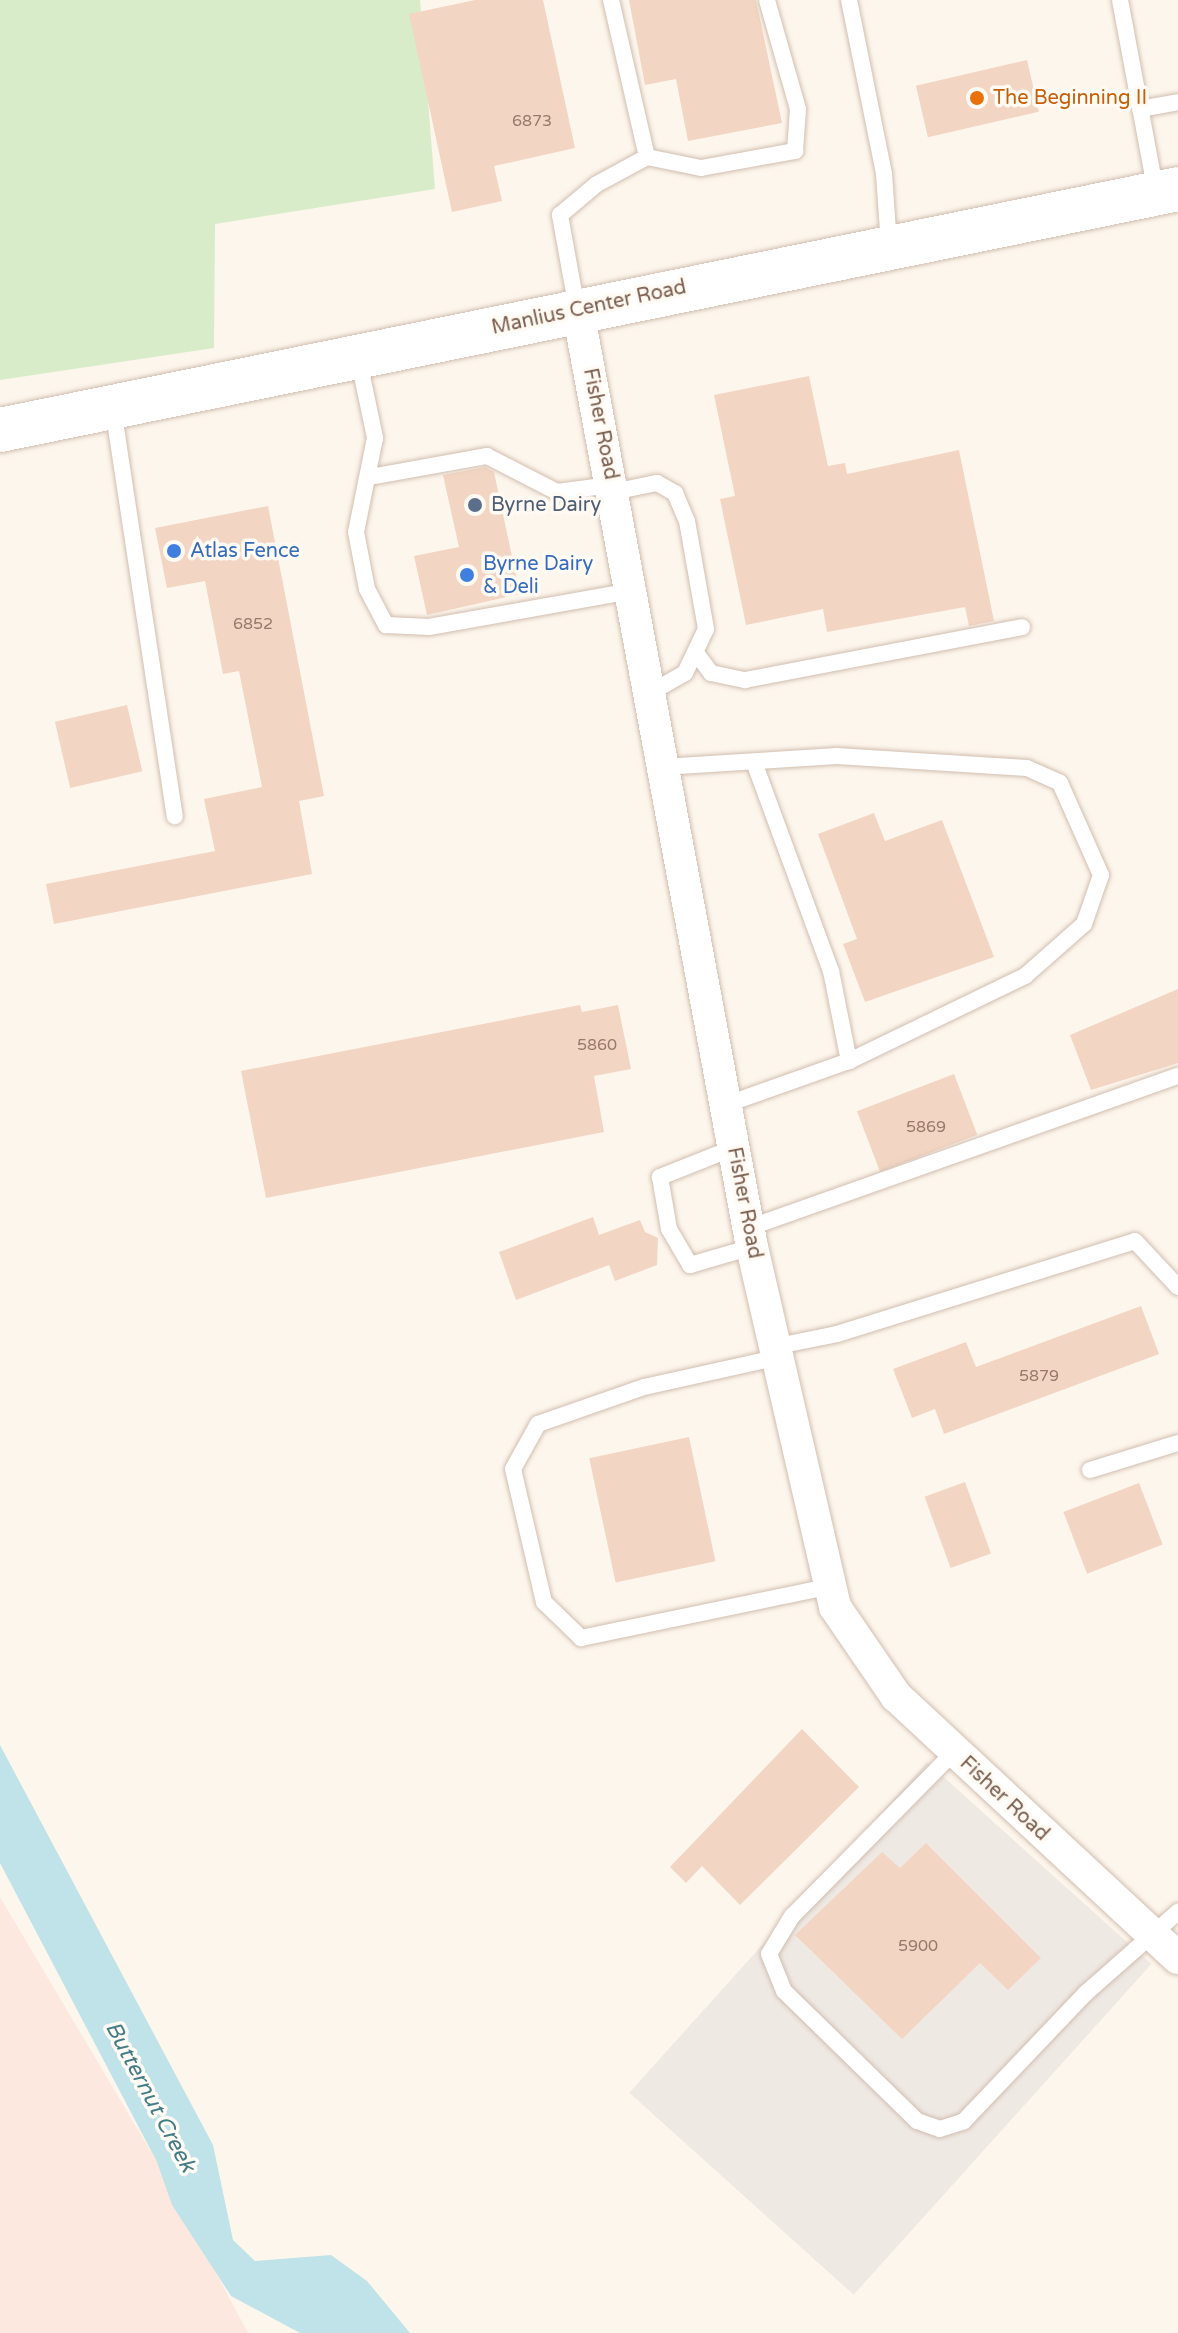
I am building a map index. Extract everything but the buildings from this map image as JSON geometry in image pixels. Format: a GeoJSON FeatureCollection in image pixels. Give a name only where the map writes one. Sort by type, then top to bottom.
{"type":"FeatureCollection","features":[{"type":"Feature","properties":{"kind":"main road","name":"Manlius Center Road"},"geometry":{"type":"LineString","coordinates":[[0,430],[1167,191]]}},
{"type":"Feature","properties":{"kind":"street","name":"Fisher Road"},"geometry":{"type":"LineString","coordinates":[[578,311],[750,1238],[828,1587],[856,1645],[953,1753],[1178,1958]]}},
{"type":"Feature","properties":{"kind":"lane"},"geometry":{"type":"LineString","coordinates":[[611,0],[647,157]]}},
{"type":"Feature","properties":{"kind":"lane"},"geometry":{"type":"LineString","coordinates":[[578,311],[560,215],[647,157],[701,168],[795,151],[798,109],[767,0]]}},
{"type":"Feature","properties":{"kind":"lane"},"geometry":{"type":"LineString","coordinates":[[849,0],[884,174],[889,248]]}},
{"type":"Feature","properties":{"kind":"lane"},"geometry":{"type":"LineString","coordinates":[[1120,0],[1140,109],[1167,191]]}},
{"type":"Feature","properties":{"kind":"lane"},"geometry":{"type":"LineString","coordinates":[[1140,109],[1178,102]]}},
{"type":"Feature","properties":{"kind":"lane"},"geometry":{"type":"LineString","coordinates":[[357,356],[375,438],[370,477],[356,532],[367,589],[386,625],[429,627],[631,591]]}},
{"type":"Feature","properties":{"kind":"lane"},"geometry":{"type":"LineString","coordinates":[[113,406],[175,816]]}},
{"type":"Feature","properties":{"kind":"lane"},"geometry":{"type":"LineString","coordinates":[[370,477],[487,456],[557,492],[657,483],[675,493],[687,521],[706,629],[685,673],[650,693]]}},
{"type":"Feature","properties":{"kind":"lane"},"geometry":{"type":"LineString","coordinates":[[696,653],[711,673],[745,680],[1022,627]]}},
{"type":"Feature","properties":{"kind":"lane"},"geometry":{"type":"LineString","coordinates":[[663,767],[837,756],[1027,768],[1060,783],[1101,875],[1084,924],[1025,976],[849,1061],[725,1105]]}},
{"type":"Feature","properties":{"kind":"lane"},"geometry":{"type":"LineString","coordinates":[[754,762],[831,971],[849,1061]]}},
{"type":"Feature","properties":{"kind":"lane"},"geometry":{"type":"LineString","coordinates":[[733,1148],[660,1177],[667,1216],[690,1265],[750,1238],[1178,1076]]}},
{"type":"Feature","properties":{"kind":"lane"},"geometry":{"type":"LineString","coordinates":[[828,1587],[581,1638],[544,1602],[513,1469],[538,1424],[644,1387],[837,1334],[1135,1241],[1178,1287]]}},
{"type":"Feature","properties":{"kind":"lane"},"geometry":{"type":"LineString","coordinates":[[1090,1470],[1178,1443]]}},
{"type":"Feature","properties":{"kind":"lane"},"geometry":{"type":"LineString","coordinates":[[953,1753],[792,1916],[769,1954],[784,1991],[882,2093],[940,2129],[964,2121],[1149,1932],[1178,1912]]}},
{"type":"Feature","properties":{"kind":"shaded area"},"geometry":{"type":"Polygon","coordinates":[[[927,1762],[1151,1964],[854,2295],[629,2093],[927,1762]]]}},
{"type":"Feature","properties":{"kind":"shaded area"},"geometry":{"type":"Polygon","coordinates":[[[0,1897],[157,2162],[248,2333],[0,2333],[0,1897]]]}},
{"type":"Feature","properties":{"kind":"green space"},"geometry":{"type":"Polygon","coordinates":[[[0,0],[420,0],[435,189],[215,224],[214,348],[0,380],[0,0]]]}},
{"type":"Feature","properties":{"kind":"water","name":"Butternut Creek"},"geometry":{"type":"Polygon","coordinates":[[[0,1745],[213,2145],[233,2240],[255,2261],[331,2255],[367,2281],[410,2333],[300,2333],[231,2296],[172,2205],[157,2162],[0,1863],[0,1745]]]}},
{"type":"Feature","properties":{"kind":"place","name":"The Beginning II"},"geometry":{"type":"Point","coordinates":[977,98]}},
{"type":"Feature","properties":{"kind":"place","name":"Byrne Dairy"},"geometry":{"type":"Point","coordinates":[475,505]}},
{"type":"Feature","properties":{"kind":"place","name":"Atlas Fence"},"geometry":{"type":"Point","coordinates":[174,551]}},
{"type":"Feature","properties":{"kind":"place","name":"Byrne Dairy & Deli"},"geometry":{"type":"Point","coordinates":[467,575]}}]}
